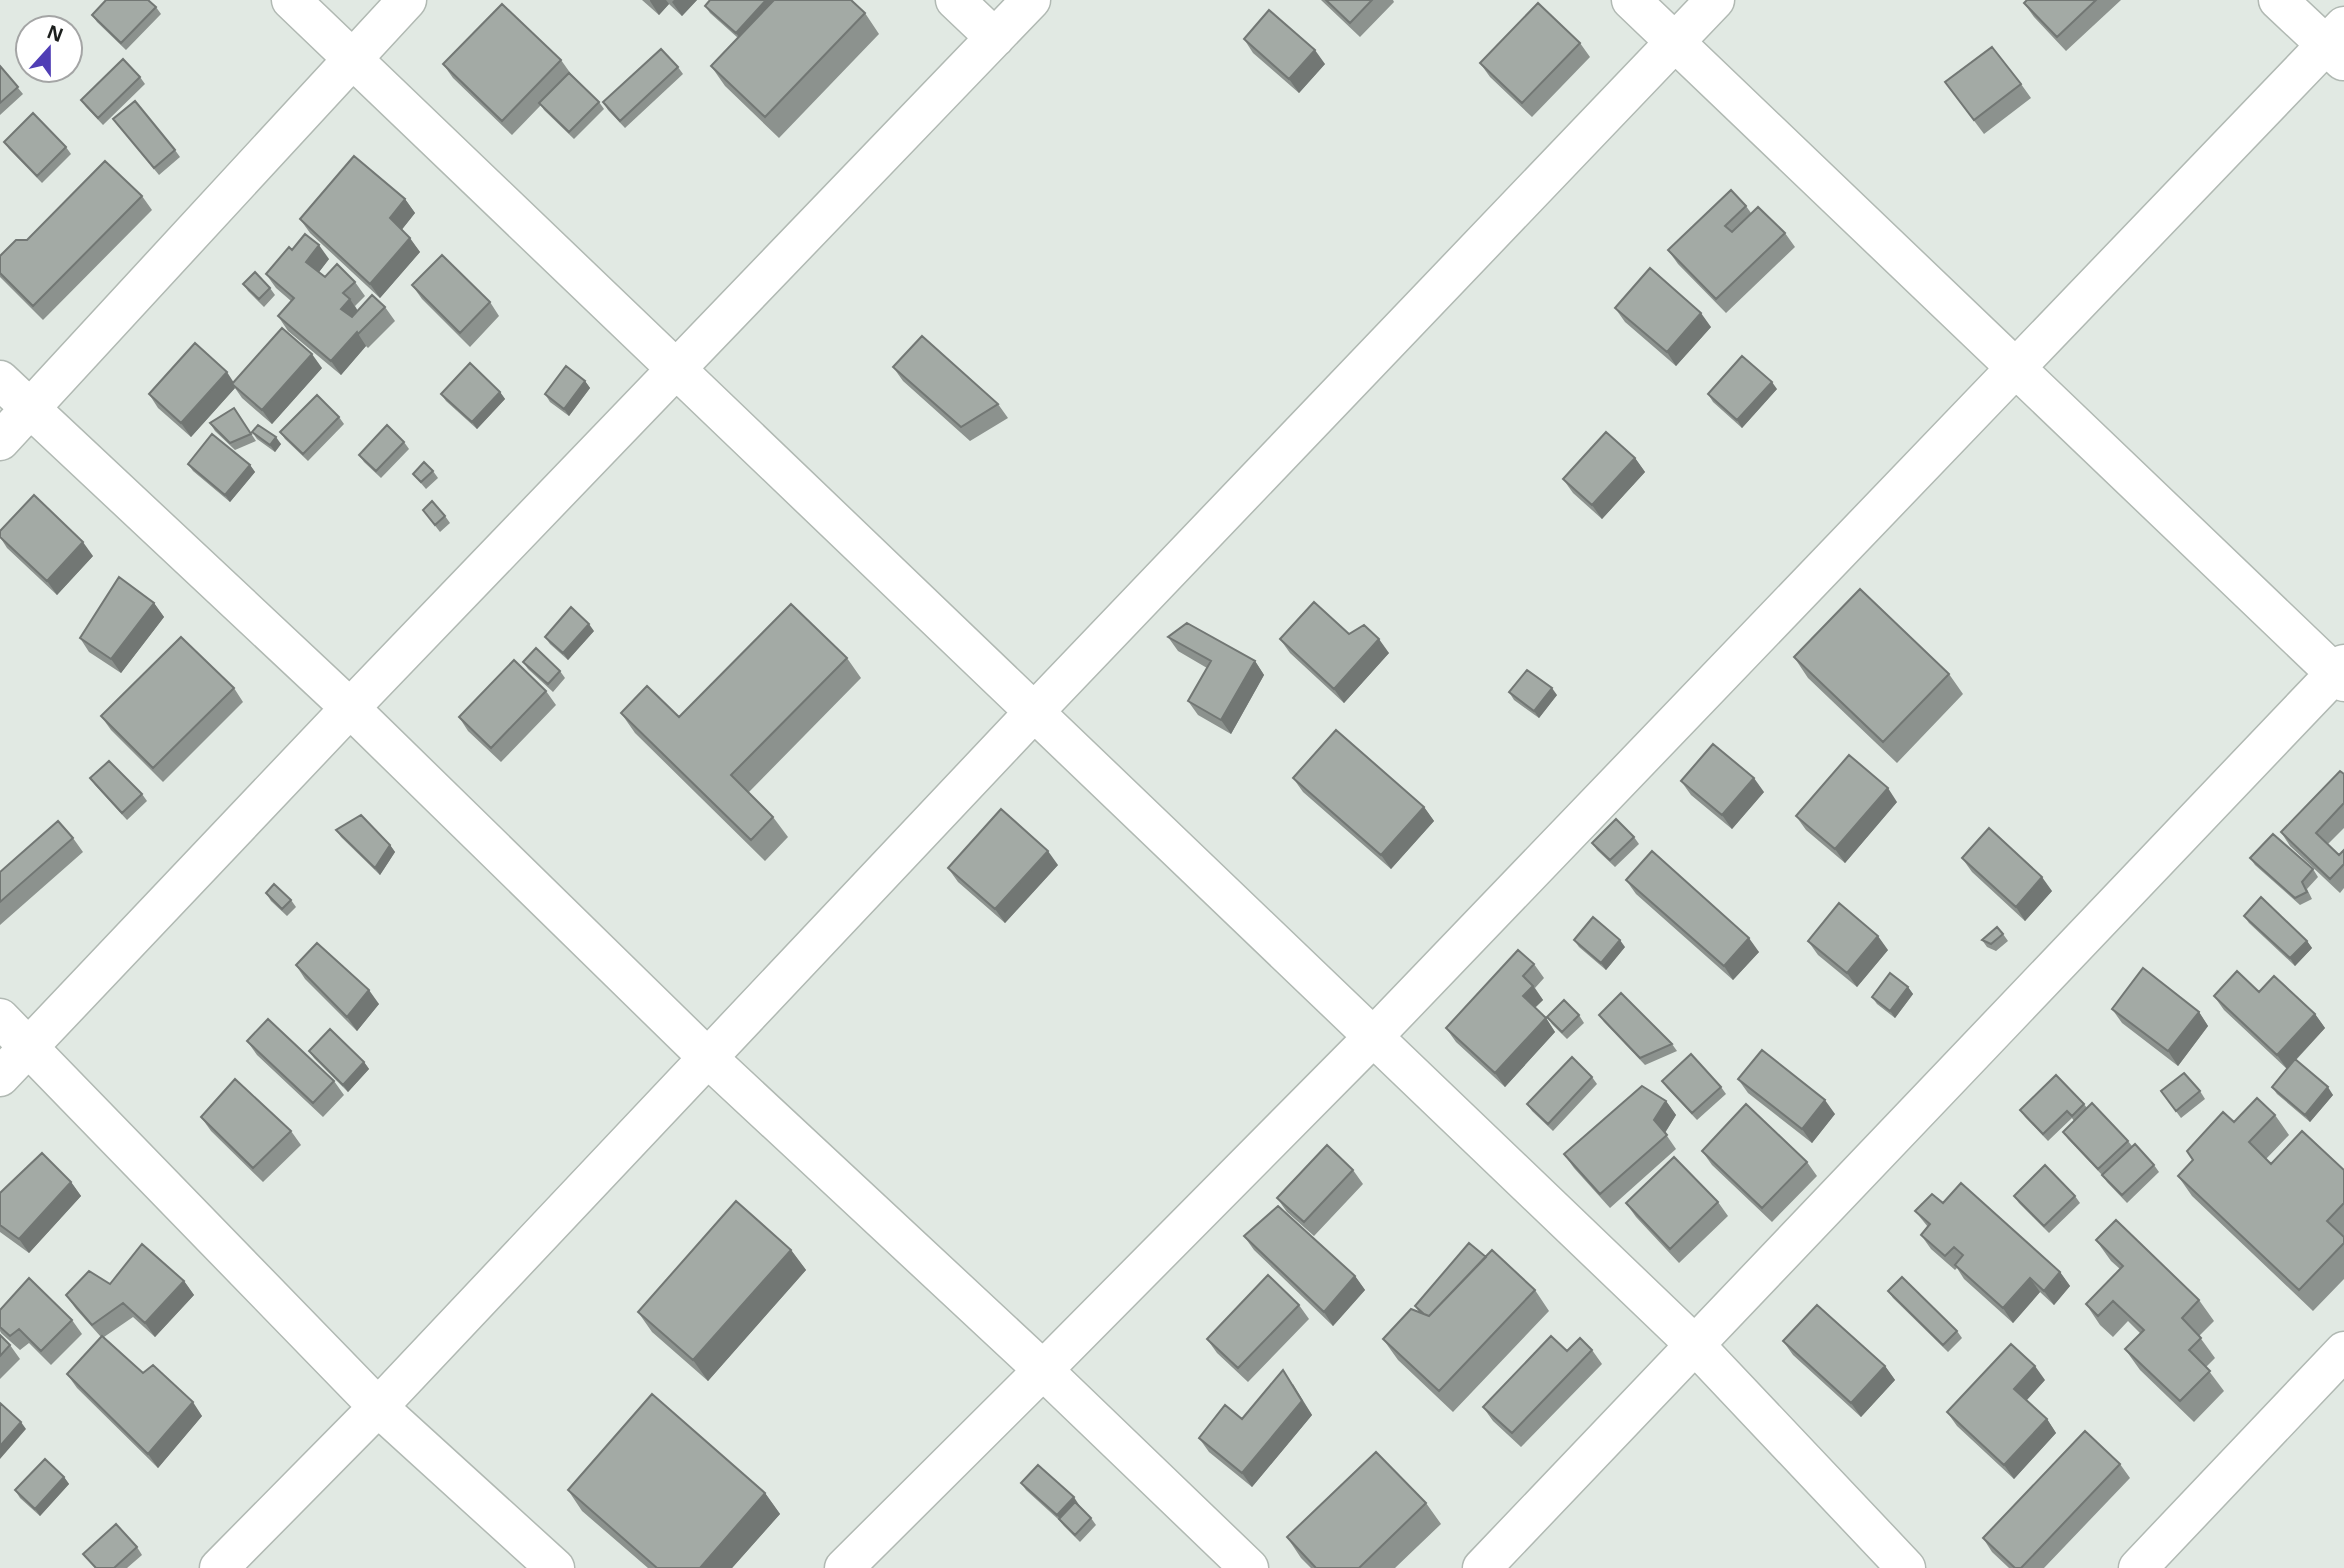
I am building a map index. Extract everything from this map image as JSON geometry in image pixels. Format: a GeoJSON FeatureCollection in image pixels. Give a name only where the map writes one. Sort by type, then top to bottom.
{"type":"FeatureCollection","features":[{"type":"Feature","properties":{"kind":"street"},"geometry":{"type":"LineString","coordinates":[[291,0],[1695,1345],[1906,1568]]}},
{"type":"Feature","properties":{"kind":"street"},"geometry":{"type":"LineString","coordinates":[[0,441],[407,0]]}},
{"type":"Feature","properties":{"kind":"street"},"geometry":{"type":"LineString","coordinates":[[955,0],[995,38]]}},
{"type":"Feature","properties":{"kind":"street"},"geometry":{"type":"LineString","coordinates":[[0,1077],[350,708],[1031,0]]}},
{"type":"Feature","properties":{"kind":"street"},"geometry":{"type":"LineString","coordinates":[[1482,1568],[2341,674],[1631,0]]}},
{"type":"Feature","properties":{"kind":"street"},"geometry":{"type":"LineString","coordinates":[[219,1568],[378,1407],[1034,712],[1715,0]]}},
{"type":"Feature","properties":{"kind":"street"},"geometry":{"type":"LineString","coordinates":[[844,1568],[1373,1037],[2016,368],[2338,45],[2278,0]]}},
{"type":"Feature","properties":{"kind":"street"},"geometry":{"type":"LineString","coordinates":[[0,380],[350,708],[709,1059],[1043,1370],[1249,1568]]}},
{"type":"Feature","properties":{"kind":"street"},"geometry":{"type":"LineString","coordinates":[[0,1018],[378,1407],[555,1568]]}},
{"type":"Feature","properties":{"kind":"street"},"geometry":{"type":"LineString","coordinates":[[2138,1568],[2344,1351]]}},
{"type":"Feature","properties":{"kind":"building"},"geometry":{"type":"Polygon","coordinates":[[[106,0],[148,0],[156,7],[121,43],[92,15],[106,0]]]}},
{"type":"Feature","properties":{"kind":"building"},"geometry":{"type":"Polygon","coordinates":[[[710,0],[766,0],[736,33],[705,6],[710,0]]]}},
{"type":"Feature","properties":{"kind":"building"},"geometry":{"type":"Polygon","coordinates":[[[774,0],[851,0],[865,13],[765,117],[711,66],[774,0]]]}},
{"type":"Feature","properties":{"kind":"building"},"geometry":{"type":"Polygon","coordinates":[[[1326,0],[1372,0],[1350,23],[1326,0]]]}},
{"type":"Feature","properties":{"kind":"building"},"geometry":{"type":"Polygon","coordinates":[[[2027,0],[2096,0],[2057,37],[2024,3],[2027,0]]]}},
{"type":"Feature","properties":{"kind":"building"},"geometry":{"type":"Polygon","coordinates":[[[1538,3],[1580,43],[1522,103],[1480,63],[1538,3]]]}},
{"type":"Feature","properties":{"kind":"building"},"geometry":{"type":"Polygon","coordinates":[[[502,4],[561,60],[502,121],[443,64],[502,4]]]}},
{"type":"Feature","properties":{"kind":"building"},"geometry":{"type":"Polygon","coordinates":[[[1269,10],[1315,50],[1289,79],[1244,39],[1269,10]]]}},
{"type":"Feature","properties":{"kind":"building"},"geometry":{"type":"Polygon","coordinates":[[[1992,47],[2021,84],[1974,120],[1945,82],[1992,47]]]}},
{"type":"Feature","properties":{"kind":"building"},"geometry":{"type":"Polygon","coordinates":[[[661,49],[678,67],[620,121],[603,102],[661,49]]]}},
{"type":"Feature","properties":{"kind":"building"},"geometry":{"type":"Polygon","coordinates":[[[123,59],[140,77],[98,118],[81,100],[123,59]]]}},
{"type":"Feature","properties":{"kind":"building"},"geometry":{"type":"Polygon","coordinates":[[[0,66],[18,87],[0,103],[0,66]]]}},
{"type":"Feature","properties":{"kind":"building"},"geometry":{"type":"Polygon","coordinates":[[[569,73],[599,102],[569,132],[539,103],[569,73]]]}},
{"type":"Feature","properties":{"kind":"building"},"geometry":{"type":"Polygon","coordinates":[[[135,101],[175,150],[154,168],[113,119],[135,101]]]}},
{"type":"Feature","properties":{"kind":"building"},"geometry":{"type":"Polygon","coordinates":[[[33,113],[66,147],[37,176],[4,142],[33,113]]]}},
{"type":"Feature","properties":{"kind":"building"},"geometry":{"type":"Polygon","coordinates":[[[354,156],[405,199],[390,218],[410,238],[370,284],[300,219],[354,156]]]}},
{"type":"Feature","properties":{"kind":"building"},"geometry":{"type":"Polygon","coordinates":[[[105,161],[142,196],[33,306],[0,273],[0,256],[16,240],[27,240],[105,161]]]}},
{"type":"Feature","properties":{"kind":"building"},"geometry":{"type":"Polygon","coordinates":[[[1731,190],[1746,206],[1725,226],[1732,232],[1758,207],[1785,233],[1716,299],[1668,250],[1731,190]]]}},
{"type":"Feature","properties":{"kind":"building"},"geometry":{"type":"Polygon","coordinates":[[[305,234],[319,245],[306,262],[325,277],[337,264],[355,282],[343,293],[350,299],[341,309],[352,317],[372,295],[385,307],[358,334],[357,332],[331,361],[278,316],[294,298],[266,274],[289,247],[292,250],[305,234]]]}},
{"type":"Feature","properties":{"kind":"building"},"geometry":{"type":"Polygon","coordinates":[[[442,255],[490,302],[460,333],[412,285],[442,255]]]}},
{"type":"Feature","properties":{"kind":"building"},"geometry":{"type":"Polygon","coordinates":[[[1650,268],[1701,313],[1667,352],[1615,308],[1650,268]]]}},
{"type":"Feature","properties":{"kind":"building"},"geometry":{"type":"Polygon","coordinates":[[[255,272],[270,288],[259,299],[243,284],[255,272]]]}},
{"type":"Feature","properties":{"kind":"building"},"geometry":{"type":"Polygon","coordinates":[[[282,328],[312,354],[262,410],[232,384],[282,328]]]}},
{"type":"Feature","properties":{"kind":"building"},"geometry":{"type":"Polygon","coordinates":[[[922,336],[998,404],[961,427],[893,367],[922,336]]]}},
{"type":"Feature","properties":{"kind":"building"},"geometry":{"type":"Polygon","coordinates":[[[195,343],[227,372],[181,423],[149,394],[195,343]]]}},
{"type":"Feature","properties":{"kind":"building"},"geometry":{"type":"Polygon","coordinates":[[[1742,356],[1772,382],[1737,420],[1708,394],[1742,356]]]}},
{"type":"Feature","properties":{"kind":"building"},"geometry":{"type":"Polygon","coordinates":[[[470,363],[500,392],[472,422],[441,394],[470,363]]]}},
{"type":"Feature","properties":{"kind":"building"},"geometry":{"type":"Polygon","coordinates":[[[566,366],[585,381],[564,409],[545,394],[566,366]]]}},
{"type":"Feature","properties":{"kind":"building"},"geometry":{"type":"Polygon","coordinates":[[[317,395],[339,417],[303,454],[280,432],[317,395]]]}},
{"type":"Feature","properties":{"kind":"building"},"geometry":{"type":"Polygon","coordinates":[[[234,408],[251,434],[230,443],[210,423],[234,408]]]}},
{"type":"Feature","properties":{"kind":"building"},"geometry":{"type":"Polygon","coordinates":[[[258,425],[276,437],[270,445],[252,432],[258,425]]]}},
{"type":"Feature","properties":{"kind":"building"},"geometry":{"type":"Polygon","coordinates":[[[387,425],[404,442],[376,471],[359,455],[387,425]]]}},
{"type":"Feature","properties":{"kind":"building"},"geometry":{"type":"Polygon","coordinates":[[[1606,432],[1635,458],[1592,505],[1563,479],[1606,432]]]}},
{"type":"Feature","properties":{"kind":"building"},"geometry":{"type":"Polygon","coordinates":[[[212,434],[250,465],[225,495],[188,464],[212,434]]]}},
{"type":"Feature","properties":{"kind":"building"},"geometry":{"type":"Polygon","coordinates":[[[424,462],[433,471],[421,482],[413,474],[424,462]]]}},
{"type":"Feature","properties":{"kind":"building"},"geometry":{"type":"Polygon","coordinates":[[[34,495],[83,542],[47,581],[0,537],[0,531],[34,495]]]}},
{"type":"Feature","properties":{"kind":"building"},"geometry":{"type":"Polygon","coordinates":[[[432,501],[445,516],[435,525],[423,510],[432,501]]]}},
{"type":"Feature","properties":{"kind":"building"},"geometry":{"type":"Polygon","coordinates":[[[119,577],[154,603],[111,659],[80,638],[119,577]]]}},
{"type":"Feature","properties":{"kind":"building"},"geometry":{"type":"Polygon","coordinates":[[[1860,589],[1949,674],[1883,742],[1794,657],[1860,589]]]}},
{"type":"Feature","properties":{"kind":"building"},"geometry":{"type":"Polygon","coordinates":[[[1314,602],[1349,634],[1364,625],[1379,639],[1334,689],[1280,639],[1314,602]]]}},
{"type":"Feature","properties":{"kind":"building"},"geometry":{"type":"Polygon","coordinates":[[[791,604],[847,658],[731,775],[773,817],[751,840],[621,713],[647,686],[679,717],[791,604]]]}},
{"type":"Feature","properties":{"kind":"building"},"geometry":{"type":"Polygon","coordinates":[[[571,607],[589,624],[563,653],[545,637],[571,607]]]}},
{"type":"Feature","properties":{"kind":"building"},"geometry":{"type":"Polygon","coordinates":[[[1187,623],[1255,661],[1221,720],[1188,701],[1211,661],[1168,637],[1187,623]]]}},
{"type":"Feature","properties":{"kind":"building"},"geometry":{"type":"Polygon","coordinates":[[[181,637],[234,688],[153,768],[101,716],[181,637]]]}},
{"type":"Feature","properties":{"kind":"building"},"geometry":{"type":"Polygon","coordinates":[[[536,648],[560,671],[548,684],[523,662],[536,648]]]}},
{"type":"Feature","properties":{"kind":"building"},"geometry":{"type":"Polygon","coordinates":[[[514,660],[546,691],[491,748],[459,717],[514,660]]]}},
{"type":"Feature","properties":{"kind":"building"},"geometry":{"type":"Polygon","coordinates":[[[1527,670],[1552,688],[1534,711],[1509,692],[1527,670]]]}},
{"type":"Feature","properties":{"kind":"building"},"geometry":{"type":"Polygon","coordinates":[[[1336,730],[1424,807],[1381,855],[1293,778],[1336,730]]]}},
{"type":"Feature","properties":{"kind":"building"},"geometry":{"type":"Polygon","coordinates":[[[1713,744],[1754,778],[1722,815],[1681,781],[1713,744]]]}},
{"type":"Feature","properties":{"kind":"building"},"geometry":{"type":"Polygon","coordinates":[[[1849,755],[1888,788],[1835,849],[1796,816],[1849,755]]]}},
{"type":"Feature","properties":{"kind":"building"},"geometry":{"type":"Polygon","coordinates":[[[109,761],[142,794],[122,813],[90,778],[109,761]]]}},
{"type":"Feature","properties":{"kind":"building"},"geometry":{"type":"Polygon","coordinates":[[[2340,771],[2344,774],[2344,803],[2316,833],[2339,855],[2344,850],[2344,864],[2330,879],[2281,832],[2340,771]]]}},
{"type":"Feature","properties":{"kind":"building"},"geometry":{"type":"Polygon","coordinates":[[[1001,809],[1048,851],[995,909],[948,868],[1001,809]]]}},
{"type":"Feature","properties":{"kind":"building"},"geometry":{"type":"Polygon","coordinates":[[[361,815],[390,845],[375,868],[336,830],[361,815]]]}},
{"type":"Feature","properties":{"kind":"building"},"geometry":{"type":"Polygon","coordinates":[[[1616,819],[1634,837],[1610,860],[1592,843],[1616,819]]]}},
{"type":"Feature","properties":{"kind":"building"},"geometry":{"type":"Polygon","coordinates":[[[58,821],[73,838],[0,902],[0,872],[58,821]]]}},
{"type":"Feature","properties":{"kind":"building"},"geometry":{"type":"Polygon","coordinates":[[[1989,828],[2042,877],[2016,907],[1962,858],[1989,828]]]}},
{"type":"Feature","properties":{"kind":"building"},"geometry":{"type":"Polygon","coordinates":[[[2273,834],[2313,869],[2302,882],[2307,892],[2295,898],[2250,858],[2273,834]]]}},
{"type":"Feature","properties":{"kind":"building"},"geometry":{"type":"Polygon","coordinates":[[[1652,851],[1749,938],[1724,966],[1626,880],[1652,851]]]}},
{"type":"Feature","properties":{"kind":"building"},"geometry":{"type":"Polygon","coordinates":[[[274,884],[291,900],[282,909],[266,893],[274,884]]]}},
{"type":"Feature","properties":{"kind":"building"},"geometry":{"type":"Polygon","coordinates":[[[2261,897],[2307,941],[2290,958],[2244,916],[2261,897]]]}},
{"type":"Feature","properties":{"kind":"building"},"geometry":{"type":"Polygon","coordinates":[[[1839,903],[1878,936],[1847,973],[1808,941],[1839,903]]]}},
{"type":"Feature","properties":{"kind":"building"},"geometry":{"type":"Polygon","coordinates":[[[1593,917],[1620,940],[1601,963],[1574,940],[1593,917]]]}},
{"type":"Feature","properties":{"kind":"building"},"geometry":{"type":"Polygon","coordinates":[[[1997,927],[2003,934],[1991,944],[1982,940],[1997,927]]]}},
{"type":"Feature","properties":{"kind":"building"},"geometry":{"type":"Polygon","coordinates":[[[317,943],[369,990],[347,1017],[296,965],[317,943]]]}},
{"type":"Feature","properties":{"kind":"building"},"geometry":{"type":"Polygon","coordinates":[[[1518,950],[1534,964],[1523,976],[1533,986],[1523,996],[1546,1018],[1495,1073],[1446,1028],[1518,950]]]}},
{"type":"Feature","properties":{"kind":"building"},"geometry":{"type":"Polygon","coordinates":[[[2143,968],[2199,1012],[2168,1051],[2112,1009],[2143,968]]]}},
{"type":"Feature","properties":{"kind":"building"},"geometry":{"type":"Polygon","coordinates":[[[2237,971],[2259,992],[2274,976],[2315,1014],[2277,1055],[2214,996],[2237,971]]]}},
{"type":"Feature","properties":{"kind":"building"},"geometry":{"type":"Polygon","coordinates":[[[1890,973],[1908,987],[1890,1011],[1872,997],[1890,973]]]}},
{"type":"Feature","properties":{"kind":"building"},"geometry":{"type":"Polygon","coordinates":[[[1621,993],[1672,1044],[1640,1058],[1599,1015],[1621,993]]]}},
{"type":"Feature","properties":{"kind":"building"},"geometry":{"type":"Polygon","coordinates":[[[1564,1000],[1579,1015],[1562,1032],[1547,1017],[1564,1000]]]}},
{"type":"Feature","properties":{"kind":"building"},"geometry":{"type":"Polygon","coordinates":[[[268,1019],[334,1081],[313,1103],[247,1041],[268,1019]]]}},
{"type":"Feature","properties":{"kind":"building"},"geometry":{"type":"Polygon","coordinates":[[[330,1029],[364,1062],[343,1085],[309,1051],[330,1029]]]}},
{"type":"Feature","properties":{"kind":"building"},"geometry":{"type":"Polygon","coordinates":[[[1762,1050],[1825,1100],[1802,1129],[1738,1079],[1762,1050]]]}},
{"type":"Feature","properties":{"kind":"building"},"geometry":{"type":"Polygon","coordinates":[[[1691,1054],[1721,1087],[1692,1113],[1662,1081],[1691,1054]]]}},
{"type":"Feature","properties":{"kind":"building"},"geometry":{"type":"Polygon","coordinates":[[[1572,1057],[1592,1077],[1548,1124],[1527,1104],[1572,1057]]]}},
{"type":"Feature","properties":{"kind":"building"},"geometry":{"type":"Polygon","coordinates":[[[2295,1059],[2328,1087],[2305,1115],[2272,1087],[2295,1059]]]}},
{"type":"Feature","properties":{"kind":"building"},"geometry":{"type":"Polygon","coordinates":[[[2184,1073],[2200,1091],[2176,1111],[2161,1091],[2184,1073]]]}},
{"type":"Feature","properties":{"kind":"building"},"geometry":{"type":"Polygon","coordinates":[[[2056,1075],[2084,1104],[2072,1116],[2067,1111],[2043,1134],[2020,1110],[2056,1075]]]}},
{"type":"Feature","properties":{"kind":"building"},"geometry":{"type":"Polygon","coordinates":[[[235,1079],[291,1131],[253,1168],[201,1117],[235,1079]]]}},
{"type":"Feature","properties":{"kind":"building"},"geometry":{"type":"Polygon","coordinates":[[[1642,1086],[1666,1101],[1654,1120],[1667,1135],[1600,1194],[1564,1154],[1642,1086]]]}},
{"type":"Feature","properties":{"kind":"building"},"geometry":{"type":"Polygon","coordinates":[[[2257,1098],[2275,1115],[2249,1142],[2271,1164],[2302,1131],[2344,1170],[2344,1203],[2327,1221],[2344,1237],[2344,1243],[2299,1290],[2178,1176],[2193,1160],[2187,1151],[2223,1112],[2234,1122],[2257,1098]]]}},
{"type":"Feature","properties":{"kind":"building"},"geometry":{"type":"Polygon","coordinates":[[[2092,1103],[2128,1141],[2098,1169],[2063,1132],[2092,1103]]]}},
{"type":"Feature","properties":{"kind":"building"},"geometry":{"type":"Polygon","coordinates":[[[1746,1104],[1807,1162],[1762,1208],[1702,1151],[1746,1104]]]}},
{"type":"Feature","properties":{"kind":"building"},"geometry":{"type":"Polygon","coordinates":[[[2135,1144],[2154,1165],[2122,1195],[2102,1175],[2135,1144]]]}},
{"type":"Feature","properties":{"kind":"building"},"geometry":{"type":"Polygon","coordinates":[[[1327,1145],[1353,1170],[1304,1222],[1277,1198],[1327,1145]]]}},
{"type":"Feature","properties":{"kind":"building"},"geometry":{"type":"Polygon","coordinates":[[[42,1153],[71,1182],[19,1239],[0,1225],[0,1193],[42,1153]]]}},
{"type":"Feature","properties":{"kind":"building"},"geometry":{"type":"Polygon","coordinates":[[[1674,1157],[1718,1202],[1670,1249],[1626,1203],[1674,1157]]]}},
{"type":"Feature","properties":{"kind":"building"},"geometry":{"type":"Polygon","coordinates":[[[2045,1165],[2075,1196],[2044,1226],[2014,1196],[2045,1165]]]}},
{"type":"Feature","properties":{"kind":"building"},"geometry":{"type":"Polygon","coordinates":[[[1961,1183],[2060,1272],[2044,1291],[2030,1278],[2003,1308],[1955,1265],[1963,1255],[1954,1247],[1945,1256],[1921,1235],[1930,1224],[1915,1211],[1932,1194],[1943,1203],[1961,1183]]]}},
{"type":"Feature","properties":{"kind":"building"},"geometry":{"type":"Polygon","coordinates":[[[736,1201],[791,1250],[693,1360],[638,1312],[736,1201]]]}},
{"type":"Feature","properties":{"kind":"building"},"geometry":{"type":"Polygon","coordinates":[[[1278,1206],[1355,1276],[1324,1312],[1244,1236],[1278,1206]]]}},
{"type":"Feature","properties":{"kind":"building"},"geometry":{"type":"Polygon","coordinates":[[[2116,1220],[2199,1300],[2182,1318],[2201,1338],[2189,1350],[2210,1371],[2180,1401],[2125,1349],[2144,1330],[2113,1301],[2098,1316],[2086,1304],[2123,1266],[2096,1240],[2116,1220]]]}},
{"type":"Feature","properties":{"kind":"building"},"geometry":{"type":"Polygon","coordinates":[[[1469,1243],[1486,1257],[1429,1316],[1424,1314],[1415,1306],[1469,1243]]]}},
{"type":"Feature","properties":{"kind":"building"},"geometry":{"type":"Polygon","coordinates":[[[142,1244],[184,1281],[145,1323],[123,1303],[92,1325],[66,1295],[89,1271],[110,1284],[142,1244]]]}},
{"type":"Feature","properties":{"kind":"building"},"geometry":{"type":"Polygon","coordinates":[[[1492,1250],[1535,1290],[1439,1391],[1383,1339],[1411,1309],[1429,1316],[1492,1250]]]}},
{"type":"Feature","properties":{"kind":"building"},"geometry":{"type":"Polygon","coordinates":[[[1268,1275],[1299,1305],[1238,1368],[1207,1339],[1268,1275]]]}},
{"type":"Feature","properties":{"kind":"building"},"geometry":{"type":"Polygon","coordinates":[[[1902,1277],[1957,1331],[1943,1345],[1888,1291],[1902,1277]]]}},
{"type":"Feature","properties":{"kind":"building"},"geometry":{"type":"Polygon","coordinates":[[[29,1278],[72,1320],[41,1351],[19,1329],[10,1336],[0,1327],[0,1310],[29,1278]]]}},
{"type":"Feature","properties":{"kind":"building"},"geometry":{"type":"Polygon","coordinates":[[[1817,1305],[1885,1366],[1851,1403],[1783,1341],[1817,1305]]]}},
{"type":"Feature","properties":{"kind":"building"},"geometry":{"type":"Polygon","coordinates":[[[0,1335],[10,1345],[0,1356],[0,1335]]]}},
{"type":"Feature","properties":{"kind":"building"},"geometry":{"type":"Polygon","coordinates":[[[102,1336],[143,1373],[153,1365],[193,1402],[148,1454],[67,1374],[102,1336]]]}},
{"type":"Feature","properties":{"kind":"building"},"geometry":{"type":"Polygon","coordinates":[[[1551,1336],[1567,1351],[1580,1338],[1592,1350],[1512,1433],[1483,1407],[1551,1336]]]}},
{"type":"Feature","properties":{"kind":"building"},"geometry":{"type":"Polygon","coordinates":[[[2011,1344],[2035,1366],[2014,1389],[2047,1419],[2004,1465],[1947,1412],[2011,1344]]]}},
{"type":"Feature","properties":{"kind":"building"},"geometry":{"type":"Polygon","coordinates":[[[1283,1370],[1302,1401],[1242,1473],[1199,1438],[1225,1405],[1242,1419],[1283,1370]]]}},
{"type":"Feature","properties":{"kind":"building"},"geometry":{"type":"Polygon","coordinates":[[[652,1394],[765,1493],[700,1568],[657,1568],[568,1490],[652,1394]]]}},
{"type":"Feature","properties":{"kind":"building"},"geometry":{"type":"Polygon","coordinates":[[[0,1403],[21,1422],[0,1446],[0,1403]]]}},
{"type":"Feature","properties":{"kind":"building"},"geometry":{"type":"Polygon","coordinates":[[[2085,1431],[2120,1464],[2021,1568],[2015,1568],[1983,1538],[2085,1431]]]}},
{"type":"Feature","properties":{"kind":"building"},"geometry":{"type":"Polygon","coordinates":[[[1376,1452],[1426,1503],[1359,1568],[1316,1568],[1287,1537],[1376,1452]]]}},
{"type":"Feature","properties":{"kind":"building"},"geometry":{"type":"Polygon","coordinates":[[[45,1459],[64,1477],[35,1509],[15,1490],[45,1459]]]}},
{"type":"Feature","properties":{"kind":"building"},"geometry":{"type":"Polygon","coordinates":[[[1038,1465],[1074,1497],[1057,1515],[1021,1483],[1038,1465]]]}},
{"type":"Feature","properties":{"kind":"building"},"geometry":{"type":"Polygon","coordinates":[[[1075,1502],[1091,1518],[1075,1535],[1059,1519],[1075,1502]]]}},
{"type":"Feature","properties":{"kind":"building"},"geometry":{"type":"Polygon","coordinates":[[[116,1524],[137,1547],[114,1568],[96,1568],[83,1554],[116,1524]]]}}]}
